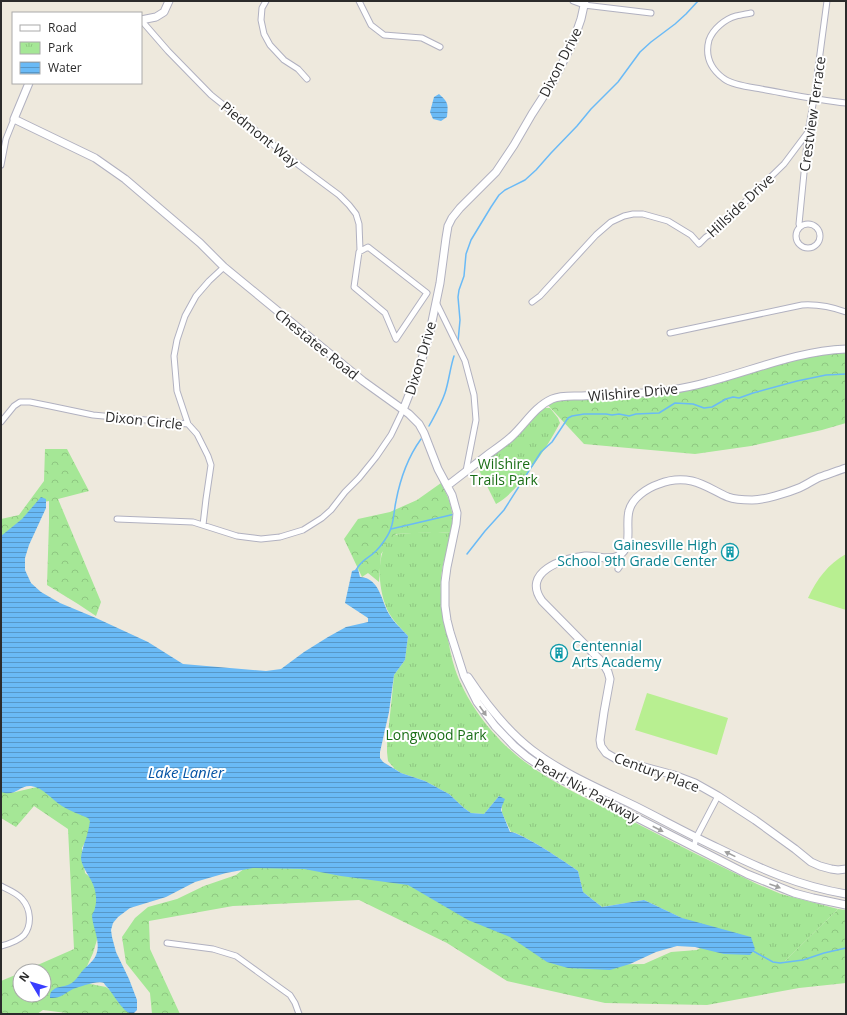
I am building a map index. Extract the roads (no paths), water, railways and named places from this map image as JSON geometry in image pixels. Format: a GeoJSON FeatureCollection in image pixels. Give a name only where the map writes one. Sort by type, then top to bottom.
{"type":"FeatureCollection","features":[{"type":"Feature","properties":{"kind":"street"},"geometry":{"type":"LineString","coordinates":[[142,20],[156,17],[164,12],[169,1]]}},
{"type":"Feature","properties":{"kind":"street"},"geometry":{"type":"LineString","coordinates":[[266,1],[262,8],[261,20],[264,34],[270,45],[284,60],[298,69],[307,79]]}},
{"type":"Feature","properties":{"kind":"street"},"geometry":{"type":"LineString","coordinates":[[359,1],[371,25],[384,35],[422,38],[440,47]]}},
{"type":"Feature","properties":{"kind":"street"},"geometry":{"type":"LineString","coordinates":[[573,1],[651,13]]}},
{"type":"Feature","properties":{"kind":"street","name":"Crestview Terrace"},"geometry":{"type":"LineString","coordinates":[[800,227],[799,224],[808,132],[814,99],[827,1]]}},
{"type":"Feature","properties":{"kind":"street","name":"Dixon Drive"},"geometry":{"type":"LineString","coordinates":[[117,519],[193,522],[237,536],[261,539],[280,537],[304,530],[312,525],[326,514],[359,478],[391,435],[418,372],[429,336],[440,283],[448,226],[460,208],[496,172],[554,80],[573,42],[585,3]]}},
{"type":"Feature","properties":{"kind":"street"},"geometry":{"type":"LineString","coordinates":[[751,13],[734,16],[715,29],[710,37],[708,47],[710,62],[723,78],[730,82],[814,99],[846,103]]}},
{"type":"Feature","properties":{"kind":"street","name":"Piedmont Way"},"geometry":{"type":"LineString","coordinates":[[142,21],[168,51],[211,94],[300,166],[339,195],[349,205],[356,214],[359,224],[360,250],[359,252],[354,287],[385,313],[396,339],[427,293],[368,247],[359,252]]}},
{"type":"Feature","properties":{"kind":"street"},"geometry":{"type":"LineString","coordinates":[[1,165],[6,139],[29,84]]}},
{"type":"Feature","properties":{"kind":"street","name":"Chestatee Road"},"geometry":{"type":"LineString","coordinates":[[14,119],[95,158],[120,175],[200,243],[224,267],[363,381],[409,414],[422,428],[438,469],[454,502],[456,513],[452,546],[445,582],[445,606],[447,620],[459,664]]}},
{"type":"Feature","properties":{"kind":"street","name":"Hillside Drive"},"geometry":{"type":"LineString","coordinates":[[532,302],[540,296],[596,235],[611,222],[624,216],[644,214],[668,221],[691,235],[699,244],[714,232],[784,164],[808,132]]}},
{"type":"Feature","properties":{"kind":"street"},"geometry":{"type":"LineString","coordinates":[[808,224],[815,227],[820,234],[820,238],[816,245],[809,248],[798,244],[795,237],[800,227],[808,224]]}},
{"type":"Feature","properties":{"kind":"street"},"geometry":{"type":"LineString","coordinates":[[188,424],[177,391],[174,356],[177,340],[185,316],[196,296],[208,281],[224,267]]}},
{"type":"Feature","properties":{"kind":"street"},"geometry":{"type":"LineString","coordinates":[[436,302],[465,361],[474,395],[476,420],[466,471]]}},
{"type":"Feature","properties":{"kind":"street"},"geometry":{"type":"LineString","coordinates":[[670,333],[802,305],[817,304],[846,312]]}},
{"type":"Feature","properties":{"kind":"street","name":"Wilshire Drive"},"geometry":{"type":"LineString","coordinates":[[447,486],[508,440],[543,404],[559,397],[671,391],[708,382],[796,356],[846,349]]}},
{"type":"Feature","properties":{"kind":"street","name":"Dixon Circle"},"geometry":{"type":"LineString","coordinates":[[1,422],[14,406],[20,402],[25,402],[93,416],[188,424],[197,434],[211,464],[203,526]]}},
{"type":"Feature","properties":{"kind":"street"},"geometry":{"type":"LineString","coordinates":[[618,569],[620,566],[613,558],[623,553],[626,547],[628,515],[632,504],[644,492],[659,484],[682,480],[693,481],[740,500],[759,500],[798,488],[846,468]]}},
{"type":"Feature","properties":{"kind":"street","name":"Century Place"},"geometry":{"type":"LineString","coordinates":[[613,558],[589,556],[568,559],[552,565],[539,575],[536,587],[542,601],[603,663],[608,672],[610,679],[600,740],[603,750],[618,760],[674,775],[695,783],[718,796],[772,832],[811,862],[831,870],[846,869]]}},
{"type":"Feature","properties":{"kind":"street","name":"Pearl Nix Parkway"},"geometry":{"type":"LineString","coordinates":[[459,664],[509,730],[531,749],[569,773],[696,838],[776,875],[846,894]]}},
{"type":"Feature","properties":{"kind":"street","name":"Pearl Nix Parkway"},"geometry":{"type":"LineString","coordinates":[[459,664],[477,702],[507,740],[527,757],[559,778],[747,874],[794,893],[846,905]]}},
{"type":"Feature","properties":{"kind":"street"},"geometry":{"type":"LineString","coordinates":[[694,847],[696,838],[718,796]]}},
{"type":"Feature","properties":{"kind":"street"},"geometry":{"type":"LineString","coordinates":[[1,886],[14,892],[23,900],[28,908],[30,917],[24,935],[15,942],[1,946]]}},
{"type":"Feature","properties":{"kind":"street"},"geometry":{"type":"LineString","coordinates":[[167,943],[213,948],[236,956],[290,995],[299,1014]]}},
{"type":"Feature","properties":{"kind":"water"},"geometry":{"type":"Polygon","coordinates":[[[439,94],[448,106],[447,117],[441,121],[433,119],[430,112],[434,97],[439,94]]]}},
{"type":"Feature","properties":{"kind":"water","name":"Lake Lanier"},"geometry":{"type":"Polygon","coordinates":[[[41,497],[46,499],[46,508],[29,545],[25,558],[25,570],[31,583],[41,592],[60,603],[148,642],[183,664],[266,671],[281,669],[304,652],[346,627],[368,622],[368,618],[345,603],[352,571],[358,569],[360,577],[367,578],[376,586],[391,617],[408,636],[405,660],[394,675],[389,712],[380,752],[380,758],[383,762],[401,773],[425,781],[449,794],[471,813],[484,814],[499,796],[505,799],[501,810],[510,832],[516,833],[533,842],[578,871],[583,892],[602,907],[644,900],[682,918],[751,937],[755,949],[750,955],[724,954],[695,947],[677,946],[656,952],[630,964],[610,970],[568,968],[547,962],[510,937],[468,920],[408,885],[341,876],[304,869],[253,868],[226,873],[195,882],[166,897],[130,908],[113,923],[111,930],[116,952],[137,1000],[137,1010],[133,1014],[123,1008],[104,983],[101,982],[84,985],[73,989],[60,997],[52,998],[52,991],[56,988],[68,985],[76,979],[95,957],[98,943],[92,914],[95,910],[96,900],[93,883],[83,867],[81,859],[90,821],[88,818],[62,806],[43,791],[35,787],[27,786],[10,793],[1,792],[1,536],[22,519],[41,497]]]}},
{"type":"Feature","properties":{"kind":"waterway"},"geometry":{"type":"LineString","coordinates":[[458,342],[460,320],[458,297],[464,276],[466,254],[471,240],[499,195],[505,190],[525,180],[536,170],[591,109],[618,82],[640,52],[675,24],[698,1]]}},
{"type":"Feature","properties":{"kind":"waterway"},"geometry":{"type":"LineString","coordinates":[[429,426],[445,393],[454,356]]}},
{"type":"Feature","properties":{"kind":"waterway"},"geometry":{"type":"LineString","coordinates":[[467,554],[504,510],[541,452],[552,442],[568,418],[572,416],[584,414],[619,414],[629,416],[636,414],[659,413],[675,403],[693,404],[704,408],[712,407],[726,399],[733,397],[739,398],[797,381],[826,375],[846,374]]}},
{"type":"Feature","properties":{"kind":"waterway"},"geometry":{"type":"LineString","coordinates":[[356,570],[363,561],[378,549],[389,534],[402,477],[408,461],[421,439]]}},
{"type":"Feature","properties":{"kind":"waterway"},"geometry":{"type":"LineString","coordinates":[[391,529],[455,514]]}},
{"type":"Feature","properties":{"kind":"waterway"},"geometry":{"type":"LineString","coordinates":[[753,951],[773,962],[780,963],[803,960],[846,948]]}},
{"type":"Feature","properties":{"kind":"place","name":"Gainesville High School 9th Grade Center"},"geometry":{"type":"Point","coordinates":[730,552]}},
{"type":"Feature","properties":{"kind":"place","name":"Centennial Arts Academy"},"geometry":{"type":"Point","coordinates":[559,653]}},
{"type":"Feature","properties":{"kind":"park label","name":"Wilshire Trails Park"},"geometry":{"type":"Point","coordinates":[504,472]}},
{"type":"Feature","properties":{"kind":"park label","name":"Longwood Park"},"geometry":{"type":"Point","coordinates":[436,734]}}]}
